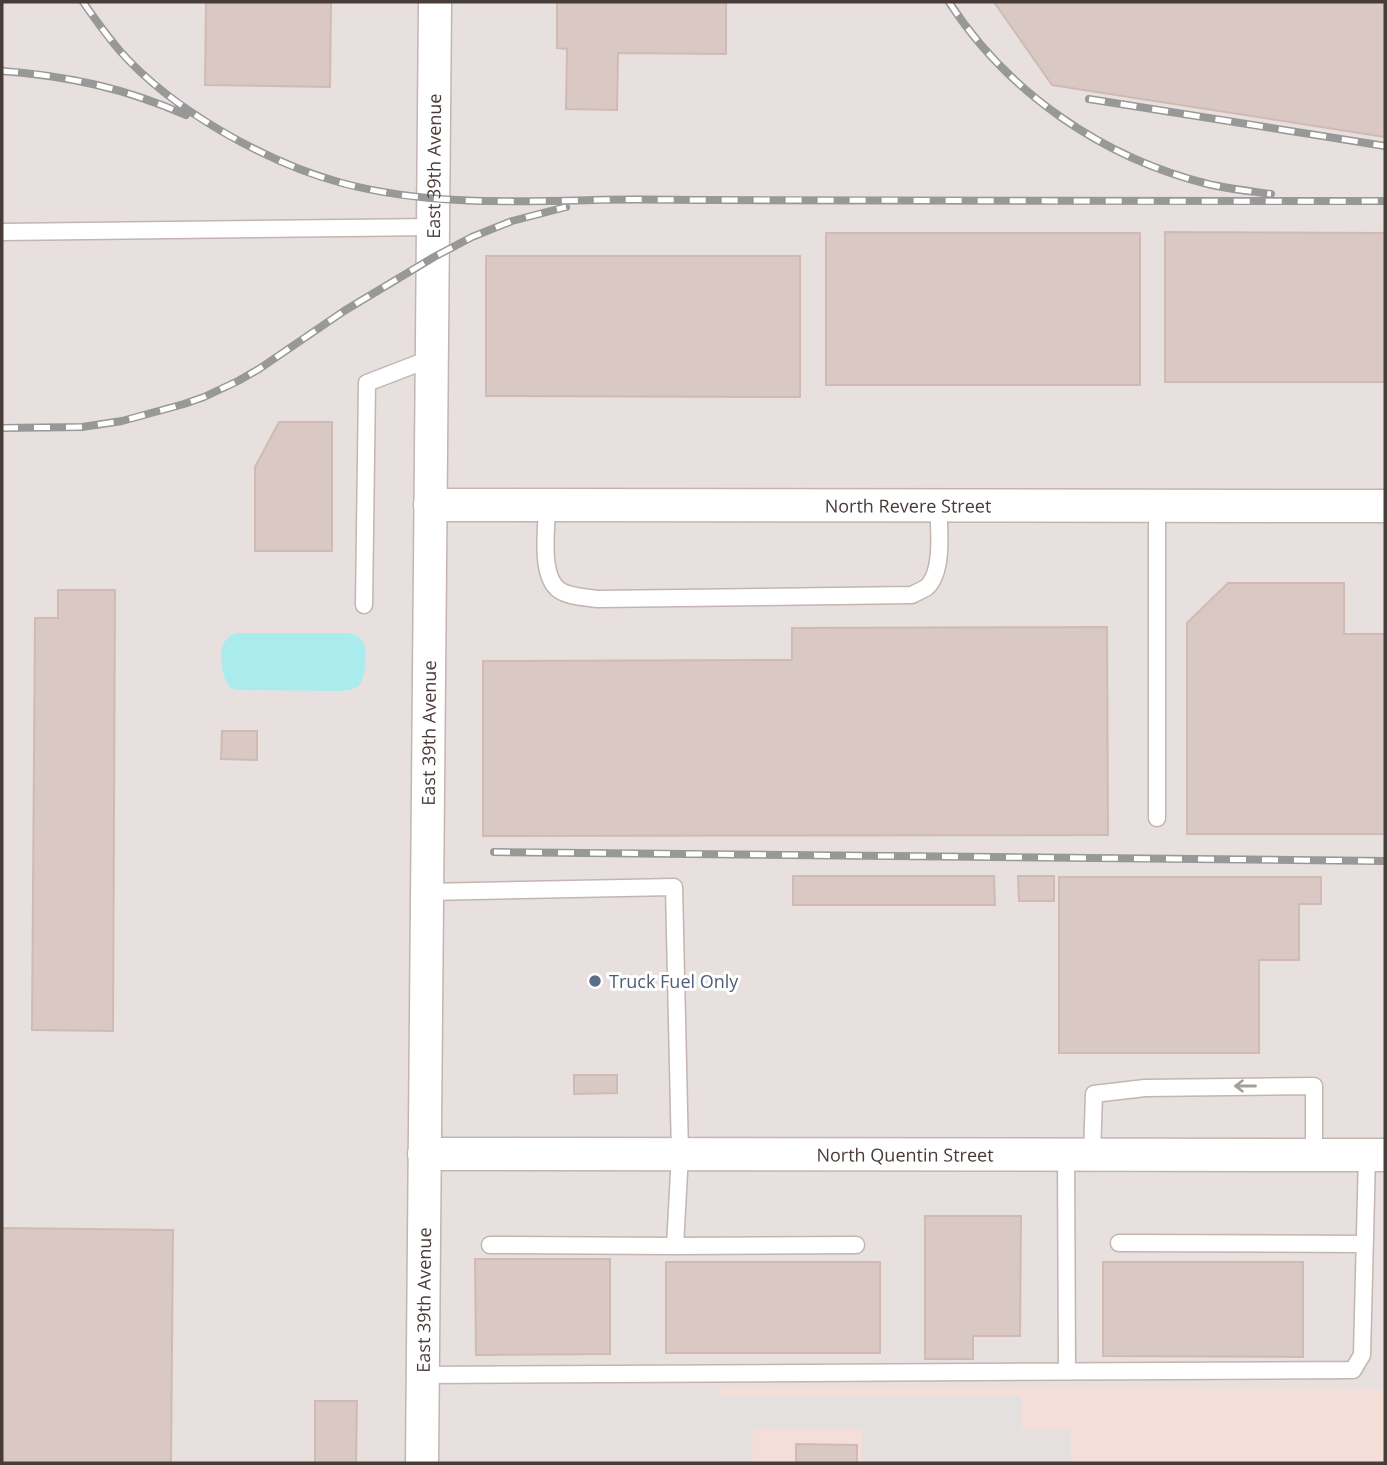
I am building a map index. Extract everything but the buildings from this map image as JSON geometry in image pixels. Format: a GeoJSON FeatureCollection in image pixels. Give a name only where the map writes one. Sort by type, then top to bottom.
{"type":"FeatureCollection","features":[{"type":"Feature","properties":{"kind":"street","name":"East 39th Avenue"},"geometry":{"type":"LineString","coordinates":[[422,1463],[435,2]]}},
{"type":"Feature","properties":{"kind":"street","name":"North Revere Street"},"geometry":{"type":"LineString","coordinates":[[430,505],[1385,506]]}},
{"type":"Feature","properties":{"kind":"street","name":"North Quentin Street"},"geometry":{"type":"LineString","coordinates":[[424,1154],[1376,1155]]}},
{"type":"Feature","properties":{"kind":"lane"},"geometry":{"type":"LineString","coordinates":[[2,232],[434,227]]}},
{"type":"Feature","properties":{"kind":"lane"},"geometry":{"type":"LineString","coordinates":[[364,606],[367,383],[432,358]]}},
{"type":"Feature","properties":{"kind":"lane"},"geometry":{"type":"LineString","coordinates":[[547,505],[547,567],[550,578],[560,590],[597,599],[912,595],[927,586],[936,572],[939,549],[938,505]]}},
{"type":"Feature","properties":{"kind":"lane"},"geometry":{"type":"LineString","coordinates":[[1157,506],[1157,818]]}},
{"type":"Feature","properties":{"kind":"lane"},"geometry":{"type":"LineString","coordinates":[[427,892],[674,887],[680,1154],[675,1246]]}},
{"type":"Feature","properties":{"kind":"lane"},"geometry":{"type":"LineString","coordinates":[[1067,1371],[1079,1154],[1094,1094],[1145,1088],[1314,1086],[1314,1154]]}},
{"type":"Feature","properties":{"kind":"lane"},"geometry":{"type":"LineString","coordinates":[[422,1375],[1353,1370],[1362,1355],[1364,1244],[1376,1155]]}},
{"type":"Feature","properties":{"kind":"lane"},"geometry":{"type":"LineString","coordinates":[[1119,1242],[1364,1244]]}},
{"type":"Feature","properties":{"kind":"lane"},"geometry":{"type":"LineString","coordinates":[[490,1245],[856,1245]]}},
{"type":"Feature","properties":{"kind":"shaded area"},"geometry":{"type":"Polygon","coordinates":[[[2,2],[1385,2],[1385,1389],[719,1387],[719,1463],[2,1463],[2,2]]]}},
{"type":"Feature","properties":{"kind":"shaded area"},"geometry":{"type":"Polygon","coordinates":[[[719,1387],[1385,1389],[1385,1463],[719,1463],[719,1387]]]}},
{"type":"Feature","properties":{"kind":"shaded area"},"geometry":{"type":"Polygon","coordinates":[[[719,1396],[1021,1396],[1021,1429],[1071,1430],[1071,1463],[861,1463],[861,1429],[753,1429],[752,1462],[791,1463],[719,1463],[719,1396]]]}},
{"type":"Feature","properties":{"kind":"water"},"geometry":{"type":"Polygon","coordinates":[[[235,633],[353,634],[360,638],[365,646],[363,678],[356,687],[342,691],[232,688],[223,674],[221,655],[225,641],[235,633]]]}},
{"type":"Feature","properties":{"kind":"railway"},"geometry":{"type":"LineString","coordinates":[[83,2],[115,45],[141,73],[166,94],[222,132],[313,174],[342,183],[404,195],[500,201],[1385,201]]}},
{"type":"Feature","properties":{"kind":"railway"},"geometry":{"type":"LineString","coordinates":[[949,2],[973,35],[1029,93],[1095,139],[1169,172],[1216,186],[1271,194]]}},
{"type":"Feature","properties":{"kind":"railway"},"geometry":{"type":"LineString","coordinates":[[2,71],[50,76],[96,85],[141,97],[186,115]]}},
{"type":"Feature","properties":{"kind":"railway"},"geometry":{"type":"LineString","coordinates":[[1089,99],[1385,146]]}},
{"type":"Feature","properties":{"kind":"railway"},"geometry":{"type":"LineString","coordinates":[[2,428],[82,427],[122,421],[204,397],[259,369],[344,311],[472,237],[512,221],[566,207]]}},
{"type":"Feature","properties":{"kind":"railway"},"geometry":{"type":"LineString","coordinates":[[494,852],[1385,861]]}},
{"type":"Feature","properties":{"kind":"place","name":"Truck Fuel Only"},"geometry":{"type":"Point","coordinates":[595,981]}}]}
